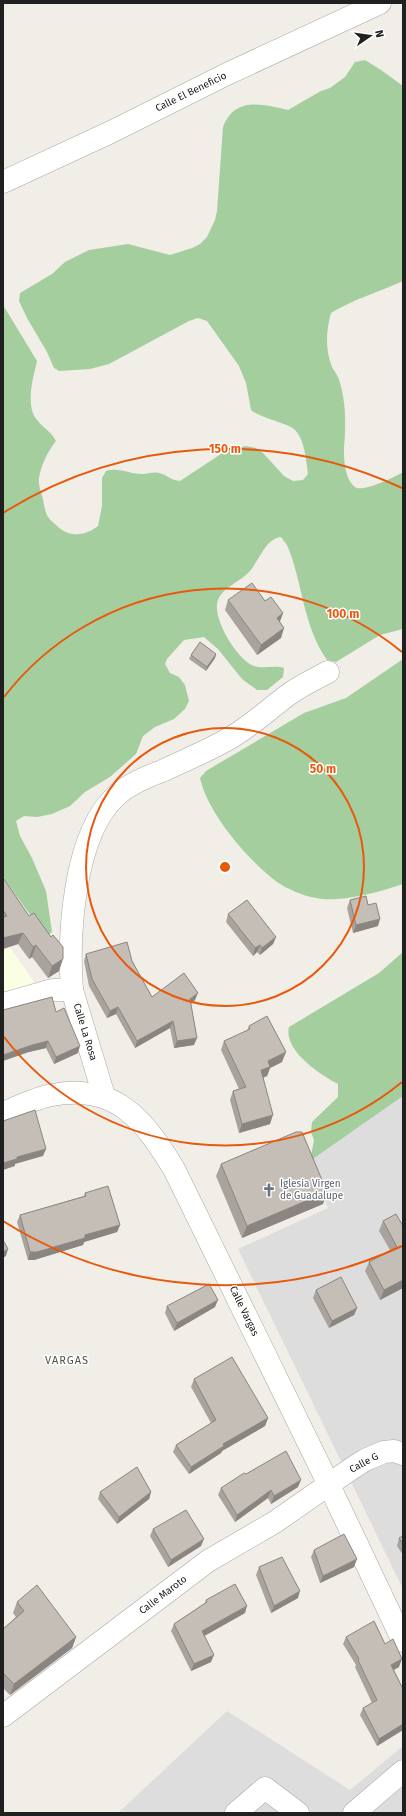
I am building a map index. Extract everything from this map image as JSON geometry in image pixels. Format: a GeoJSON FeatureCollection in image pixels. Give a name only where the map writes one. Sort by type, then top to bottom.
{"type":"FeatureCollection","features":[{"type":"Feature","properties":{"kind":"street","name":"Calle El Beneficio"},"geometry":{"type":"LineString","coordinates":[[3,182],[111,132],[227,74],[380,3]]}},
{"type":"Feature","properties":{"kind":"street"},"geometry":{"type":"LineString","coordinates":[[72,990],[72,933],[79,875],[88,841],[100,814],[117,795],[137,782],[231,738],[290,694],[328,672]]}},
{"type":"Feature","properties":{"kind":"street","name":"Calle La Rosa"},"geometry":{"type":"LineString","coordinates":[[3,1004],[52,990],[72,990],[104,1096]]}},
{"type":"Feature","properties":{"kind":"street","name":"Calle Vargas"},"geometry":{"type":"LineString","coordinates":[[3,1113],[50,1095],[78,1092],[104,1096],[137,1118],[155,1138],[174,1169],[329,1485],[403,1641]]}},
{"type":"Feature","properties":{"kind":"street","name":"Calle G"},"geometry":{"type":"LineString","coordinates":[[329,1485],[351,1469],[384,1452],[394,1451],[403,1454]]}},
{"type":"Feature","properties":{"kind":"street","name":"Calle Maroto"},"geometry":{"type":"LineString","coordinates":[[4,1712],[208,1561],[275,1522],[329,1485]]}},
{"type":"Feature","properties":{"kind":"street"},"geometry":{"type":"LineString","coordinates":[[354,1813],[403,1771]]}},
{"type":"Feature","properties":{"kind":"street"},"geometry":{"type":"LineString","coordinates":[[236,1813],[265,1788],[298,1813]]}},
{"type":"Feature","properties":{"kind":"shaded area"},"geometry":{"type":"Polygon","coordinates":[[[3,937],[7,943],[37,986],[3,995],[3,937]]]}},
{"type":"Feature","properties":{"kind":"shaded area"},"geometry":{"type":"Polygon","coordinates":[[[403,1096],[403,1589],[238,1249],[328,1208],[310,1161],[403,1096]]]}},
{"type":"Feature","properties":{"kind":"shaded area"},"geometry":{"type":"Polygon","coordinates":[[[227,1711],[350,1790],[403,1746],[403,1813],[118,1813],[227,1711]]]}},
{"type":"Feature","properties":{"kind":"green space"},"geometry":{"type":"Polygon","coordinates":[[[365,60],[403,86],[403,281],[331,313],[327,333],[327,347],[332,367],[339,379],[342,391],[345,423],[345,463],[347,474],[351,483],[355,487],[364,488],[379,484],[403,472],[403,629],[380,635],[336,662],[327,660],[312,632],[287,545],[281,537],[271,541],[249,572],[220,595],[217,607],[218,617],[222,627],[233,647],[240,656],[254,666],[284,668],[283,677],[267,690],[257,690],[242,679],[218,649],[204,637],[184,640],[167,659],[165,664],[170,673],[179,677],[185,685],[189,701],[185,709],[174,719],[155,727],[143,736],[136,754],[110,777],[85,792],[70,806],[52,814],[37,817],[24,816],[16,821],[20,836],[32,858],[46,891],[52,932],[48,935],[41,930],[3,877],[3,305],[37,361],[31,392],[31,407],[37,420],[56,441],[43,463],[39,478],[39,486],[48,517],[62,530],[72,534],[83,534],[98,526],[102,506],[102,478],[106,471],[116,470],[139,474],[153,472],[180,481],[227,450],[246,446],[256,448],[263,453],[284,476],[293,481],[303,480],[308,474],[303,444],[298,433],[291,427],[262,416],[251,410],[246,383],[239,366],[207,321],[198,318],[189,321],[109,364],[90,369],[59,371],[54,368],[47,352],[27,318],[19,301],[20,293],[52,274],[65,262],[89,250],[128,244],[170,255],[200,244],[207,237],[215,220],[217,211],[223,127],[228,117],[242,106],[250,105],[269,106],[288,110],[321,91],[330,88],[345,77],[355,62],[365,60]]]}},
{"type":"Feature","properties":{"kind":"green space"},"geometry":{"type":"Polygon","coordinates":[[[403,659],[403,884],[360,896],[336,899],[311,897],[286,887],[266,873],[242,849],[220,821],[211,806],[204,792],[200,778],[206,771],[304,713],[346,698],[403,659]]]}},
{"type":"Feature","properties":{"kind":"green space"},"geometry":{"type":"Polygon","coordinates":[[[403,952],[403,1096],[310,1161],[314,1140],[311,1132],[312,1122],[338,1097],[338,1084],[322,1075],[304,1061],[297,1053],[289,1036],[289,1027],[379,973],[403,952]]]}},
{"type":"Feature","properties":{"kind":"building"},"geometry":{"type":"Polygon","coordinates":[[[252,583],[265,601],[271,597],[283,613],[277,618],[284,628],[261,645],[228,600],[252,583]]]}},
{"type":"Feature","properties":{"kind":"building"},"geometry":{"type":"Polygon","coordinates":[[[200,642],[216,654],[207,667],[191,655],[200,642]]]}},
{"type":"Feature","properties":{"kind":"building"},"geometry":{"type":"Polygon","coordinates":[[[4,879],[29,916],[34,913],[51,937],[53,935],[63,947],[63,959],[52,966],[36,945],[33,947],[23,933],[3,938],[3,917],[7,916],[3,910],[4,879]]]}},
{"type":"Feature","properties":{"kind":"building"},"geometry":{"type":"Polygon","coordinates":[[[366,896],[368,905],[376,903],[380,919],[356,925],[350,900],[366,896]]]}},
{"type":"Feature","properties":{"kind":"building"},"geometry":{"type":"Polygon","coordinates":[[[247,900],[276,937],[262,948],[260,945],[255,948],[228,914],[247,900]]]}},
{"type":"Feature","properties":{"kind":"building"},"geometry":{"type":"Polygon","coordinates":[[[127,942],[132,961],[152,997],[184,973],[198,993],[190,999],[197,1038],[177,1041],[173,1021],[137,1041],[118,1007],[110,1011],[92,979],[86,954],[127,942]]]}},
{"type":"Feature","properties":{"kind":"building"},"geometry":{"type":"Polygon","coordinates":[[[52,997],[56,1012],[64,1008],[80,1046],[56,1057],[48,1041],[3,1055],[3,1010],[52,997]]]}},
{"type":"Feature","properties":{"kind":"building"},"geometry":{"type":"Polygon","coordinates":[[[267,1016],[286,1052],[268,1061],[270,1067],[261,1070],[273,1115],[242,1124],[233,1091],[246,1087],[224,1041],[250,1029],[249,1026],[267,1016]]]}},
{"type":"Feature","properties":{"kind":"building"},"geometry":{"type":"Polygon","coordinates":[[[35,1110],[46,1149],[17,1157],[17,1159],[3,1163],[3,1121],[35,1110]]]}},
{"type":"Feature","properties":{"kind":"building","name":"Iglesia Virgen de Guadalupe"},"geometry":{"type":"Polygon","coordinates":[[[296,1132],[302,1132],[327,1192],[247,1226],[221,1164],[296,1132]]]}},
{"type":"Feature","properties":{"kind":"building"},"geometry":{"type":"Polygon","coordinates":[[[108,1186],[120,1225],[85,1235],[85,1238],[37,1252],[30,1252],[20,1215],[86,1196],[85,1193],[108,1186]]]}},
{"type":"Feature","properties":{"kind":"building"},"geometry":{"type":"Polygon","coordinates":[[[396,1214],[403,1226],[403,1280],[384,1290],[369,1262],[397,1247],[383,1221],[396,1214]]]}},
{"type":"Feature","properties":{"kind":"building"},"geometry":{"type":"Polygon","coordinates":[[[3,1240],[8,1249],[3,1252],[3,1240]]]}},
{"type":"Feature","properties":{"kind":"building"},"geometry":{"type":"Polygon","coordinates":[[[341,1277],[357,1308],[332,1321],[316,1290],[341,1277]]]}},
{"type":"Feature","properties":{"kind":"building"},"geometry":{"type":"Polygon","coordinates":[[[209,1284],[218,1300],[177,1323],[167,1306],[209,1284]]]}},
{"type":"Feature","properties":{"kind":"building"},"geometry":{"type":"Polygon","coordinates":[[[232,1357],[268,1418],[223,1444],[224,1446],[191,1467],[176,1445],[216,1420],[194,1379],[232,1357]]]}},
{"type":"Feature","properties":{"kind":"building"},"geometry":{"type":"Polygon","coordinates":[[[286,1451],[301,1480],[274,1496],[271,1490],[237,1515],[221,1488],[244,1473],[246,1474],[286,1451]]]}},
{"type":"Feature","properties":{"kind":"building"},"geometry":{"type":"Polygon","coordinates":[[[137,1467],[151,1492],[119,1517],[100,1492],[137,1467]]]}},
{"type":"Feature","properties":{"kind":"building"},"geometry":{"type":"Polygon","coordinates":[[[186,1510],[204,1539],[171,1560],[153,1529],[186,1510]]]}},
{"type":"Feature","properties":{"kind":"building"},"geometry":{"type":"Polygon","coordinates":[[[344,1534],[357,1559],[323,1576],[314,1550],[344,1534]]]}},
{"type":"Feature","properties":{"kind":"building"},"geometry":{"type":"Polygon","coordinates":[[[403,1536],[403,1544],[399,1538],[403,1536]]]}},
{"type":"Feature","properties":{"kind":"building"},"geometry":{"type":"Polygon","coordinates":[[[282,1557],[300,1591],[274,1606],[259,1567],[282,1557]]]}},
{"type":"Feature","properties":{"kind":"building"},"geometry":{"type":"Polygon","coordinates":[[[235,1584],[247,1606],[202,1631],[214,1655],[194,1664],[174,1624],[207,1602],[206,1600],[235,1584]]]}},
{"type":"Feature","properties":{"kind":"building"},"geometry":{"type":"Polygon","coordinates":[[[37,1585],[76,1637],[14,1684],[3,1673],[3,1629],[24,1611],[17,1602],[37,1585]]]}},
{"type":"Feature","properties":{"kind":"building"},"geometry":{"type":"Polygon","coordinates":[[[374,1621],[385,1644],[393,1639],[402,1659],[391,1665],[403,1689],[403,1724],[379,1739],[363,1708],[377,1700],[358,1660],[359,1659],[346,1637],[374,1621]]]}},
{"type":"Feature","properties":{"kind":"place","name":"Iglesia Virgen de Guadalupe"},"geometry":{"type":"Point","coordinates":[269,1190]}},
{"type":"Feature","properties":{"kind":"district","name":"VARGAS"},"geometry":{"type":"Point","coordinates":[67,1360]}}]}
